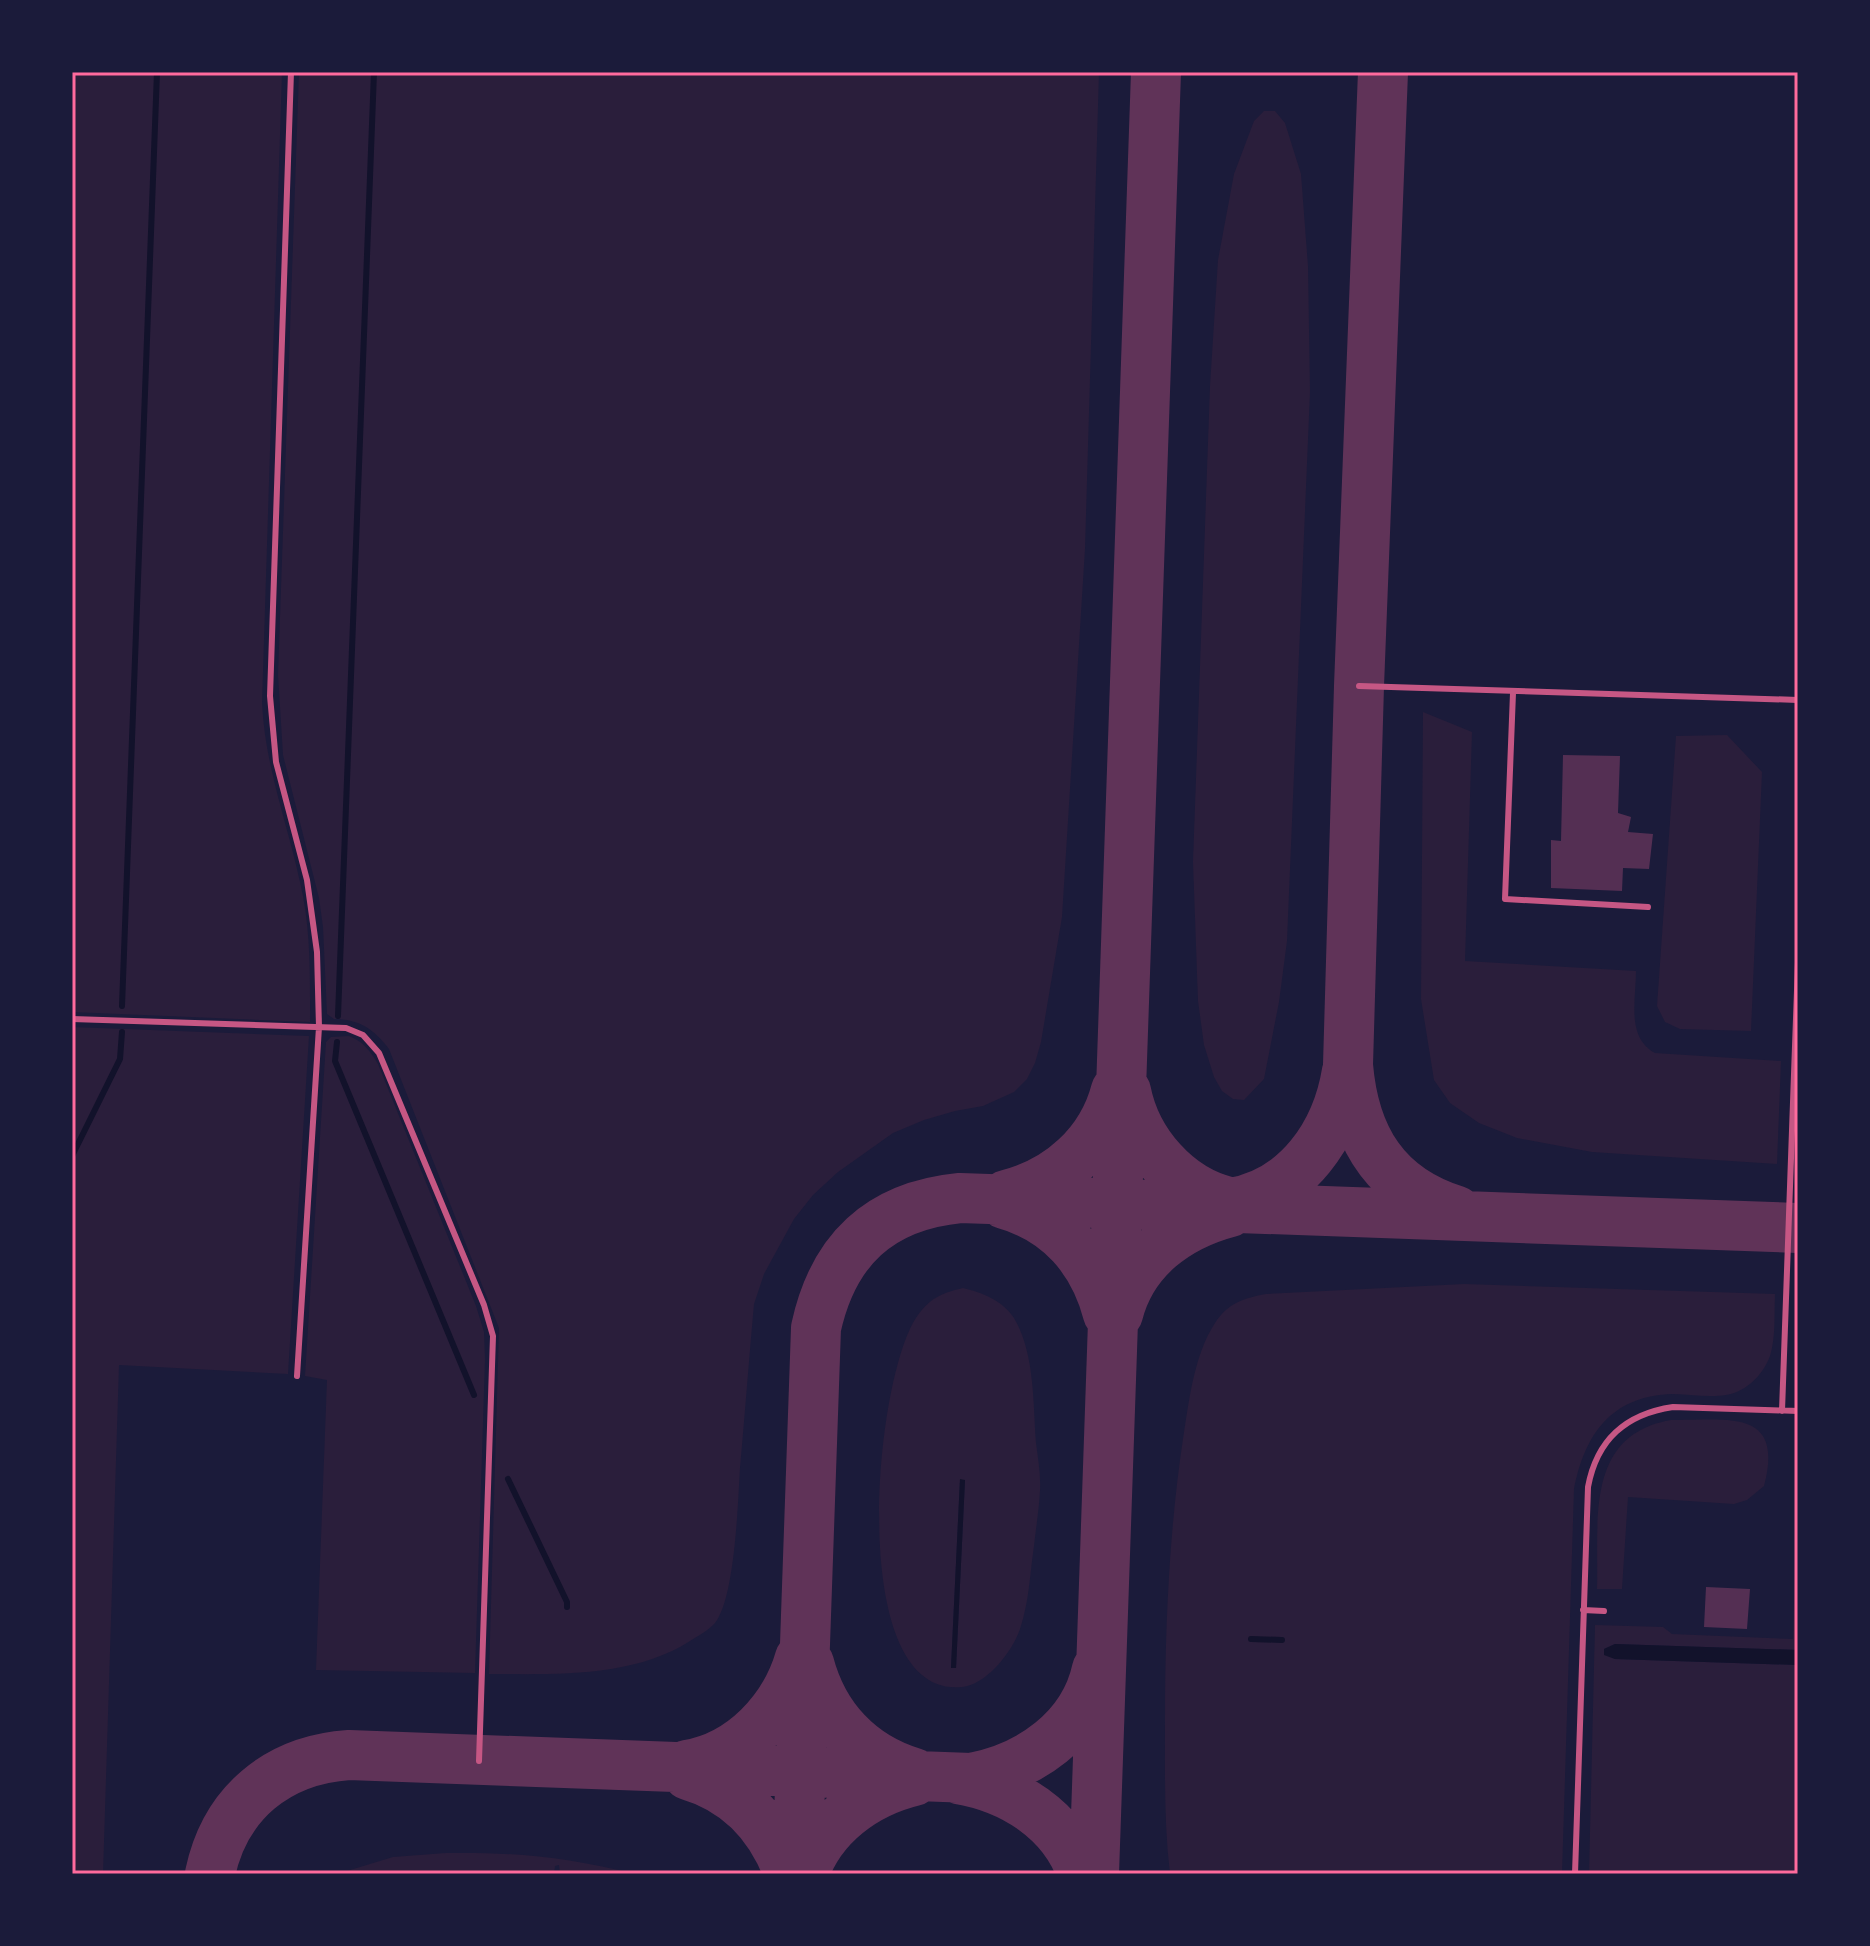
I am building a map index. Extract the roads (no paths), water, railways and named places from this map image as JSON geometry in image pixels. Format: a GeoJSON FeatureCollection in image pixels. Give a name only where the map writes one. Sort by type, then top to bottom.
{"type":"FeatureCollection","features":[{"type":"Feature","properties":{"kind":"lane"},"geometry":{"type":"LineString","coordinates":[[291,72],[270,696],[282,790],[297,836],[313,911],[319,1027],[297,1376]]}},
{"type":"Feature","properties":{"kind":"lane"},"geometry":{"type":"LineString","coordinates":[[1359,686],[1798,700]]}},
{"type":"Feature","properties":{"kind":"lane"},"geometry":{"type":"LineString","coordinates":[[1513,693],[1505,899],[1648,907]]}},
{"type":"Feature","properties":{"kind":"lane"},"geometry":{"type":"LineString","coordinates":[[1782,1411],[1798,962]]}},
{"type":"Feature","properties":{"kind":"lane"},"geometry":{"type":"LineString","coordinates":[[72,1019],[319,1027],[356,1031],[373,1043],[379,1053],[484,1305],[493,1336],[479,1761]]}},
{"type":"Feature","properties":{"kind":"lane"},"geometry":{"type":"LineString","coordinates":[[1575,1874],[1588,1487],[1596,1458],[1614,1433],[1640,1414],[1673,1407],[1798,1411]]}},
{"type":"Feature","properties":{"kind":"lane"},"geometry":{"type":"LineString","coordinates":[[1583,1610],[1604,1611]]}},
{"type":"Feature","properties":{"kind":"waterway"},"geometry":{"type":"LineString","coordinates":[[122,1006],[157,72]]}},
{"type":"Feature","properties":{"kind":"waterway"},"geometry":{"type":"LineString","coordinates":[[338,1016],[374,72]]}},
{"type":"Feature","properties":{"kind":"waterway"},"geometry":{"type":"LineString","coordinates":[[72,1156],[120,1059],[122,1032]]}},
{"type":"Feature","properties":{"kind":"waterway"},"geometry":{"type":"LineString","coordinates":[[337,1042],[335,1061],[474,1395]]}},
{"type":"Feature","properties":{"kind":"waterway"},"geometry":{"type":"LineString","coordinates":[[508,1479],[567,1607]]}},
{"type":"Feature","properties":{"kind":"waterway"},"geometry":{"type":"LineString","coordinates":[[1251,1639],[1282,1640]]}}]}
